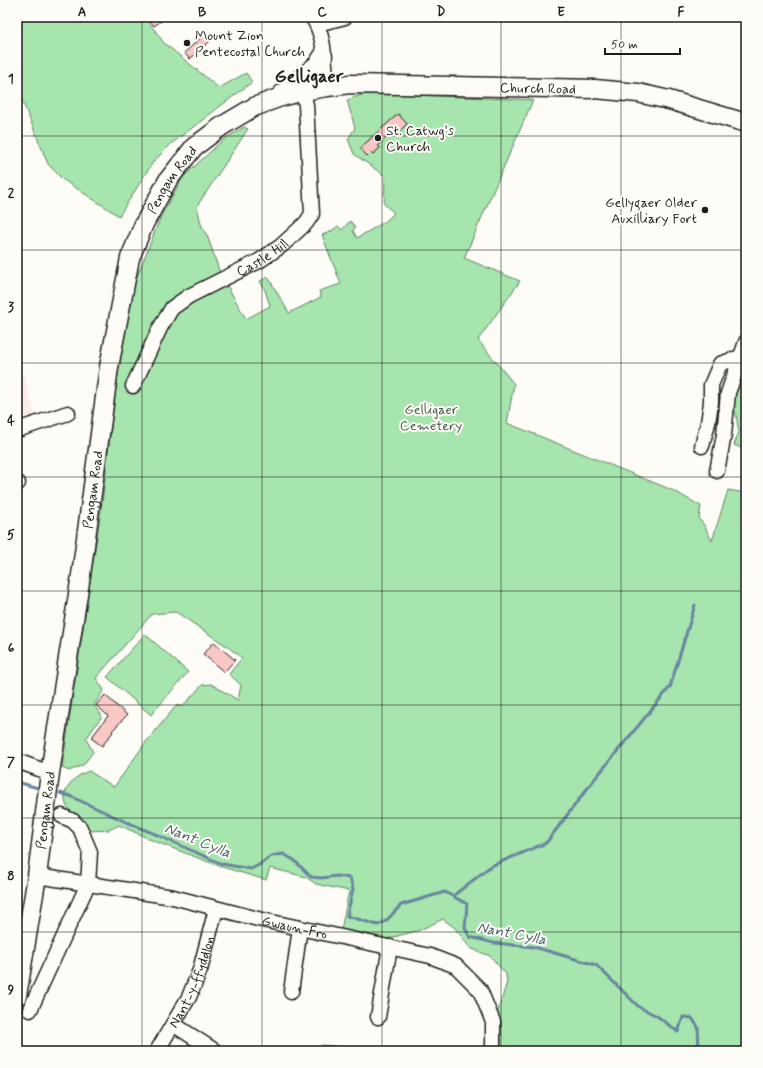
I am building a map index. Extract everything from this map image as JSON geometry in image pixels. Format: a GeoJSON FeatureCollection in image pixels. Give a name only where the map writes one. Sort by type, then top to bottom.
{"type":"FeatureCollection","features":[{"type":"Feature","properties":{"kind":"main road"},"geometry":{"type":"LineString","coordinates":[[278,98],[317,65],[323,56]]}},
{"type":"Feature","properties":{"kind":"main road","name":"Church Road"},"geometry":{"type":"LineString","coordinates":[[327,86],[377,84],[595,89],[638,93],[670,100],[746,123]]}},
{"type":"Feature","properties":{"kind":"main road","name":"Pengam Road"},"geometry":{"type":"LineString","coordinates":[[17,996],[37,876],[50,773],[81,575],[109,367],[130,258],[144,224],[168,180],[194,147],[222,126],[254,107],[278,98],[327,86]]}},
{"type":"Feature","properties":{"kind":"street"},"geometry":{"type":"LineString","coordinates":[[327,86],[320,35],[314,20],[346,17]]}},
{"type":"Feature","properties":{"kind":"street","name":"Castle Hill"},"geometry":{"type":"LineString","coordinates":[[133,386],[160,328],[172,308],[189,296],[259,261],[281,246],[306,223],[312,214],[306,105],[303,91]]}},
{"type":"Feature","properties":{"kind":"street"},"geometry":{"type":"LineString","coordinates":[[717,471],[724,435],[728,393],[746,342]]}},
{"type":"Feature","properties":{"kind":"street"},"geometry":{"type":"LineString","coordinates":[[702,446],[708,423],[711,402],[711,385],[720,364],[740,357]]}},
{"type":"Feature","properties":{"kind":"street"},"geometry":{"type":"LineString","coordinates":[[17,430],[68,413]]}},
{"type":"Feature","properties":{"kind":"street"},"geometry":{"type":"LineString","coordinates":[[17,761],[50,773]]}},
{"type":"Feature","properties":{"kind":"street"},"geometry":{"type":"LineString","coordinates":[[30,1010],[88,884],[90,852],[80,828],[73,821],[62,816]]}},
{"type":"Feature","properties":{"kind":"street","name":"Gwaun-Fro"},"geometry":{"type":"LineString","coordinates":[[37,876],[173,897],[216,909],[430,956],[456,966],[480,990],[493,1022],[493,1051]]}},
{"type":"Feature","properties":{"kind":"street","name":"Nant-y-ffyddlon"},"geometry":{"type":"LineString","coordinates":[[157,1051],[189,997],[200,970],[216,909]]}},
{"type":"Feature","properties":{"kind":"street"},"geometry":{"type":"LineString","coordinates":[[291,992],[300,928]]}},
{"type":"Feature","properties":{"kind":"street"},"geometry":{"type":"LineString","coordinates":[[378,1017],[390,947]]}},
{"type":"Feature","properties":{"kind":"street"},"geometry":{"type":"LineString","coordinates":[[173,1024],[215,1051]]}},
{"type":"Feature","properties":{"kind":"shaded area"},"geometry":{"type":"Polygon","coordinates":[[[17,354],[36,417],[17,423],[17,354]]]}},
{"type":"Feature","properties":{"kind":"green space"},"geometry":{"type":"Polygon","coordinates":[[[17,17],[145,17],[164,43],[219,88],[246,73],[252,82],[171,144],[153,162],[119,216],[62,179],[48,164],[17,88],[17,17]]]}},
{"type":"Feature","properties":{"kind":"green space","name":"Gelligaer Cemetery"},"geometry":{"type":"Polygon","coordinates":[[[367,93],[533,100],[464,258],[520,281],[478,340],[514,384],[507,423],[672,490],[701,506],[699,519],[704,525],[712,541],[728,490],[746,493],[746,1051],[500,1051],[500,1025],[497,1014],[507,982],[506,974],[490,956],[470,948],[455,928],[443,919],[420,930],[379,941],[341,930],[349,891],[316,884],[306,877],[270,868],[266,880],[219,866],[154,841],[119,825],[109,830],[88,831],[85,825],[67,807],[65,801],[66,789],[73,780],[83,773],[89,771],[114,787],[146,742],[177,705],[182,707],[202,685],[211,684],[238,700],[241,685],[229,674],[242,658],[176,612],[152,614],[96,678],[104,690],[94,705],[102,716],[86,739],[93,752],[83,765],[69,771],[62,768],[102,503],[116,385],[134,284],[161,216],[183,177],[223,140],[244,127],[248,129],[197,206],[201,224],[208,238],[220,273],[246,319],[270,306],[265,290],[260,281],[268,277],[289,313],[321,297],[319,291],[341,284],[322,235],[330,232],[338,226],[342,230],[350,221],[355,227],[353,231],[357,238],[386,221],[394,213],[384,204],[385,176],[354,154],[348,139],[355,128],[347,100],[367,93]]]}},
{"type":"Feature","properties":{"kind":"green space"},"geometry":{"type":"Polygon","coordinates":[[[746,363],[746,450],[734,445],[739,432],[733,400],[746,363]]]}},
{"type":"Feature","properties":{"kind":"green space"},"geometry":{"type":"Polygon","coordinates":[[[145,634],[188,672],[151,715],[107,677],[145,634]]]}},
{"type":"Feature","properties":{"kind":"green space"},"geometry":{"type":"Polygon","coordinates":[[[322,1045],[367,1049],[367,1051],[320,1051],[322,1045]]]}},
{"type":"Feature","properties":{"kind":"building"},"geometry":{"type":"Polygon","coordinates":[[[147,17],[167,17],[154,26],[147,17]]]}},
{"type":"Feature","properties":{"kind":"building"},"geometry":{"type":"Polygon","coordinates":[[[204,35],[210,41],[190,59],[184,53],[204,35]]]}},
{"type":"Feature","properties":{"kind":"building","name":"St. Catwg's Church"},"geometry":{"type":"Polygon","coordinates":[[[398,114],[407,124],[398,132],[396,129],[378,145],[380,148],[373,154],[371,152],[367,156],[360,148],[398,114]]]}},
{"type":"Feature","properties":{"kind":"building"},"geometry":{"type":"Polygon","coordinates":[[[214,642],[235,660],[224,672],[203,654],[214,642]]]}},
{"type":"Feature","properties":{"kind":"building"},"geometry":{"type":"Polygon","coordinates":[[[105,695],[127,715],[112,731],[113,732],[102,746],[91,738],[108,716],[96,705],[105,695]]]}},
{"type":"Feature","properties":{"kind":"waterway"},"geometry":{"type":"LineString","coordinates":[[453,896],[491,866],[546,843],[593,781],[670,687],[695,605]]}},
{"type":"Feature","properties":{"kind":"waterway","name":"Nant Cylla"},"geometry":{"type":"LineString","coordinates":[[17,782],[38,788]]}},
{"type":"Feature","properties":{"kind":"waterway","name":"Nant Cylla"},"geometry":{"type":"LineString","coordinates":[[60,793],[70,796],[222,864],[251,869],[271,856],[283,854],[294,860],[311,877],[321,878],[337,876],[350,878],[353,889],[347,916],[378,925],[386,921],[401,905],[445,892],[467,904],[465,928],[470,937],[494,943],[534,947],[596,965],[639,1007],[657,1016],[678,1032],[683,1017],[692,1018],[698,1027],[699,1051]]}},
{"type":"Feature","properties":{"kind":"place","name":"Mount Zion Pentecostal Church"},"geometry":{"type":"Point","coordinates":[187,43]}},
{"type":"Feature","properties":{"kind":"place","name":"St. Catwg's Church"},"geometry":{"type":"Point","coordinates":[378,138]}},
{"type":"Feature","properties":{"kind":"place","name":"Gellygaer Older Auxilliary Fort"},"geometry":{"type":"Point","coordinates":[705,210]}},
{"type":"Feature","properties":{"kind":"district","name":"Gelligaer"},"geometry":{"type":"Point","coordinates":[309,76]}}]}
